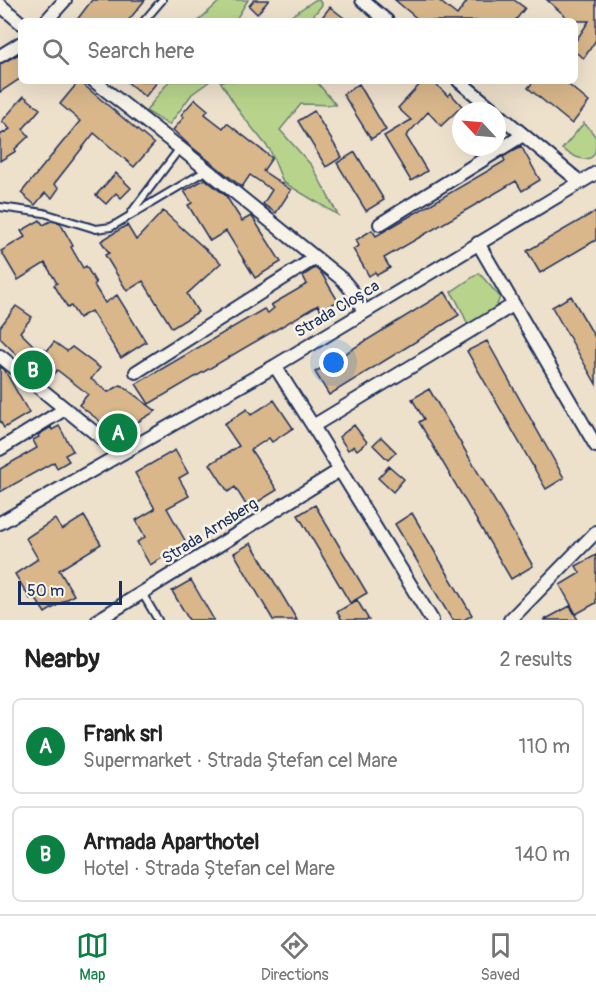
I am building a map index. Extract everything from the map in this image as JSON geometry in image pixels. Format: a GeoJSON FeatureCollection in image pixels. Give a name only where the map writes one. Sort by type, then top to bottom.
{"type":"FeatureCollection","features":[{"type":"Feature","properties":{"kind":"street"},"geometry":{"type":"LineString","coordinates":[[49,18],[65,0]]}},
{"type":"Feature","properties":{"kind":"street"},"geometry":{"type":"LineString","coordinates":[[362,0],[383,18]]}},
{"type":"Feature","properties":{"kind":"street"},"geometry":{"type":"LineString","coordinates":[[0,5],[18,20]]}},
{"type":"Feature","properties":{"kind":"street"},"geometry":{"type":"LineString","coordinates":[[0,57],[18,45]]}},
{"type":"Feature","properties":{"kind":"street"},"geometry":{"type":"LineString","coordinates":[[98,84],[342,280],[355,295],[364,312]]}},
{"type":"Feature","properties":{"kind":"street"},"geometry":{"type":"LineString","coordinates":[[463,84],[484,102]]}},
{"type":"Feature","properties":{"kind":"street"},"geometry":{"type":"LineString","coordinates":[[506,121],[580,182]]}},
{"type":"Feature","properties":{"kind":"street"},"geometry":{"type":"LineString","coordinates":[[380,224],[523,135]]}},
{"type":"Feature","properties":{"kind":"street","name":"Strada Cloșca"},"geometry":{"type":"LineString","coordinates":[[0,524],[274,366],[596,173]]}},
{"type":"Feature","properties":{"kind":"street"},"geometry":{"type":"LineString","coordinates":[[478,243],[596,446]]}},
{"type":"Feature","properties":{"kind":"street"},"geometry":{"type":"LineString","coordinates":[[136,372],[315,258]]}},
{"type":"Feature","properties":{"kind":"street"},"geometry":{"type":"LineString","coordinates":[[313,426],[513,305]]}},
{"type":"Feature","properties":{"kind":"street"},"geometry":{"type":"LineString","coordinates":[[0,356],[121,454]]}},
{"type":"Feature","properties":{"kind":"street"},"geometry":{"type":"LineString","coordinates":[[274,366],[432,620]]}},
{"type":"Feature","properties":{"kind":"street"},"geometry":{"type":"LineString","coordinates":[[0,449],[65,409]]}},
{"type":"Feature","properties":{"kind":"street","name":"Strada Arnsberg"},"geometry":{"type":"LineString","coordinates":[[98,620],[340,470]]}},
{"type":"Feature","properties":{"kind":"street"},"geometry":{"type":"LineString","coordinates":[[510,620],[596,532]]}},
{"type":"Feature","properties":{"kind":"lane"},"geometry":{"type":"LineString","coordinates":[[147,18],[162,0]]}},
{"type":"Feature","properties":{"kind":"lane"},"geometry":{"type":"LineString","coordinates":[[129,216],[180,148]]}},
{"type":"Feature","properties":{"kind":"lane"},"geometry":{"type":"LineString","coordinates":[[0,207],[44,213],[96,229],[111,227],[207,170]]}},
{"type":"Feature","properties":{"kind":"lane"},"geometry":{"type":"LineString","coordinates":[[142,593],[158,620]]}},
{"type":"Feature","properties":{"kind":"green space"},"geometry":{"type":"Polygon","coordinates":[[[221,0],[248,0],[237,18],[201,18],[221,0]]]}},
{"type":"Feature","properties":{"kind":"green space"},"geometry":{"type":"Polygon","coordinates":[[[315,0],[319,0],[322,5],[311,18],[288,18],[315,0]]]}},
{"type":"Feature","properties":{"kind":"green space"},"geometry":{"type":"Polygon","coordinates":[[[167,84],[206,84],[192,94],[169,125],[146,111],[167,84]]]}},
{"type":"Feature","properties":{"kind":"green space"},"geometry":{"type":"Polygon","coordinates":[[[222,84],[318,84],[336,105],[301,104],[280,130],[312,166],[338,215],[283,182],[270,150],[241,114],[222,84]]]}},
{"type":"Feature","properties":{"kind":"green space"},"geometry":{"type":"Polygon","coordinates":[[[584,123],[596,138],[595,152],[588,159],[574,156],[562,149],[584,123]]]}},
{"type":"Feature","properties":{"kind":"green space"},"geometry":{"type":"Polygon","coordinates":[[[479,273],[500,297],[489,325],[475,337],[451,292],[479,273]]]}},
{"type":"Feature","properties":{"kind":"building"},"geometry":{"type":"Polygon","coordinates":[[[92,0],[145,0],[130,18],[78,18],[92,0]]]}},
{"type":"Feature","properties":{"kind":"building"},"geometry":{"type":"Polygon","coordinates":[[[254,0],[269,0],[257,14],[249,6],[254,0]]]}},
{"type":"Feature","properties":{"kind":"building"},"geometry":{"type":"Polygon","coordinates":[[[395,0],[438,0],[457,15],[468,0],[514,0],[525,8],[517,18],[416,18],[395,0]]]}},
{"type":"Feature","properties":{"kind":"building"},"geometry":{"type":"Polygon","coordinates":[[[547,0],[596,0],[596,40],[584,58],[578,54],[578,38],[589,21],[568,18],[547,0]]]}},
{"type":"Feature","properties":{"kind":"building"},"geometry":{"type":"Polygon","coordinates":[[[330,7],[344,18],[321,18],[330,7]]]}},
{"type":"Feature","properties":{"kind":"building"},"geometry":{"type":"Polygon","coordinates":[[[18,55],[18,80],[0,92],[0,64],[18,55]]]}},
{"type":"Feature","properties":{"kind":"building"},"geometry":{"type":"Polygon","coordinates":[[[77,84],[83,84],[154,144],[134,167],[94,133],[54,184],[59,188],[52,198],[45,193],[35,205],[21,193],[80,121],[60,104],[77,84]]]}},
{"type":"Feature","properties":{"kind":"building"},"geometry":{"type":"Polygon","coordinates":[[[130,84],[156,84],[145,97],[130,84]]]}},
{"type":"Feature","properties":{"kind":"building"},"geometry":{"type":"Polygon","coordinates":[[[359,84],[386,130],[371,139],[343,94],[359,84]]]}},
{"type":"Feature","properties":{"kind":"building"},"geometry":{"type":"Polygon","coordinates":[[[420,84],[436,84],[448,96],[450,93],[458,102],[452,102],[452,116],[441,126],[428,112],[406,136],[427,171],[411,181],[384,136],[411,120],[398,108],[420,84]]]}},
{"type":"Feature","properties":{"kind":"building"},"geometry":{"type":"Polygon","coordinates":[[[531,84],[568,84],[589,102],[572,124],[528,88],[531,84]]]}},
{"type":"Feature","properties":{"kind":"building"},"geometry":{"type":"Polygon","coordinates":[[[24,96],[40,109],[23,129],[29,136],[15,149],[16,151],[0,161],[0,135],[10,129],[2,121],[24,96]]]}},
{"type":"Feature","properties":{"kind":"building"},"geometry":{"type":"Polygon","coordinates":[[[195,99],[208,110],[205,114],[223,128],[227,123],[272,158],[263,171],[291,190],[276,213],[263,204],[272,190],[250,175],[242,187],[173,130],[184,117],[181,115],[195,99]]]}},
{"type":"Feature","properties":{"kind":"building"},"geometry":{"type":"Polygon","coordinates":[[[314,111],[342,157],[326,167],[298,121],[314,111]]]}},
{"type":"Feature","properties":{"kind":"building"},"geometry":{"type":"Polygon","coordinates":[[[521,146],[540,180],[522,191],[516,181],[384,258],[390,268],[377,275],[375,272],[369,276],[353,249],[359,246],[356,240],[372,230],[376,236],[505,161],[503,157],[521,146]]]}},
{"type":"Feature","properties":{"kind":"building"},"geometry":{"type":"Polygon","coordinates":[[[355,152],[384,200],[366,211],[337,163],[355,152]]]}},
{"type":"Feature","properties":{"kind":"building"},"geometry":{"type":"Polygon","coordinates":[[[116,173],[131,188],[121,198],[116,193],[106,204],[96,195],[116,173]]]}},
{"type":"Feature","properties":{"kind":"building"},"geometry":{"type":"Polygon","coordinates":[[[205,179],[226,196],[242,221],[251,216],[253,218],[281,262],[255,278],[226,231],[210,241],[188,205],[192,203],[184,191],[205,179]]]}},
{"type":"Feature","properties":{"kind":"building"},"geometry":{"type":"Polygon","coordinates":[[[163,211],[221,263],[187,294],[198,312],[172,328],[143,281],[127,291],[105,255],[109,253],[101,241],[127,225],[136,240],[163,211]]]}},
{"type":"Feature","properties":{"kind":"building"},"geometry":{"type":"Polygon","coordinates":[[[596,211],[596,240],[540,273],[527,251],[596,211]]]}},
{"type":"Feature","properties":{"kind":"building"},"geometry":{"type":"Polygon","coordinates":[[[40,220],[43,225],[51,221],[60,223],[73,246],[71,247],[83,268],[86,266],[105,303],[117,295],[146,342],[121,358],[91,311],[79,318],[71,306],[68,308],[54,285],[57,283],[45,263],[18,280],[1,251],[25,237],[21,231],[40,220]]]}},
{"type":"Feature","properties":{"kind":"building"},"geometry":{"type":"Polygon","coordinates":[[[315,268],[322,274],[338,301],[321,311],[318,305],[149,404],[136,384],[264,309],[268,313],[274,308],[271,305],[307,284],[303,276],[315,268]]]}},
{"type":"Feature","properties":{"kind":"building"},"geometry":{"type":"Polygon","coordinates":[[[445,292],[459,315],[329,395],[315,372],[445,292]]]}},
{"type":"Feature","properties":{"kind":"building"},"geometry":{"type":"Polygon","coordinates":[[[571,296],[596,339],[596,384],[552,307],[571,296]]]}},
{"type":"Feature","properties":{"kind":"building"},"geometry":{"type":"Polygon","coordinates":[[[16,306],[32,317],[20,332],[41,353],[44,349],[47,351],[54,342],[67,351],[72,347],[100,368],[91,379],[108,392],[121,385],[156,411],[129,427],[119,440],[115,436],[114,438],[98,425],[101,422],[79,405],[88,394],[57,370],[47,382],[0,338],[0,327],[16,306]]]}},
{"type":"Feature","properties":{"kind":"building"},"geometry":{"type":"Polygon","coordinates":[[[487,341],[564,478],[546,489],[467,351],[487,341]]]}},
{"type":"Feature","properties":{"kind":"building"},"geometry":{"type":"Polygon","coordinates":[[[0,367],[4,369],[29,413],[4,428],[0,421],[0,367]]]}},
{"type":"Feature","properties":{"kind":"building"},"geometry":{"type":"Polygon","coordinates":[[[429,389],[533,566],[511,579],[419,422],[424,419],[412,399],[429,389]]]}},
{"type":"Feature","properties":{"kind":"building"},"geometry":{"type":"Polygon","coordinates":[[[274,400],[293,428],[272,442],[269,438],[251,450],[277,490],[248,508],[235,487],[228,492],[210,464],[239,446],[224,424],[247,409],[251,415],[274,400]]]}},
{"type":"Feature","properties":{"kind":"building"},"geometry":{"type":"Polygon","coordinates":[[[354,425],[367,442],[357,450],[354,446],[348,450],[339,437],[354,425]]]}},
{"type":"Feature","properties":{"kind":"building"},"geometry":{"type":"Polygon","coordinates":[[[59,426],[73,451],[65,455],[69,461],[57,468],[54,462],[0,492],[0,469],[37,448],[33,440],[39,437],[38,435],[51,427],[52,430],[59,426]]]}},
{"type":"Feature","properties":{"kind":"building"},"geometry":{"type":"Polygon","coordinates":[[[381,437],[396,452],[388,460],[373,445],[381,437]]]}},
{"type":"Feature","properties":{"kind":"building"},"geometry":{"type":"Polygon","coordinates":[[[175,450],[188,473],[179,478],[189,496],[167,508],[187,544],[150,565],[137,542],[145,537],[136,520],[155,509],[135,473],[175,450]]]}},
{"type":"Feature","properties":{"kind":"building"},"geometry":{"type":"Polygon","coordinates":[[[389,466],[404,479],[393,492],[378,478],[389,466]]]}},
{"type":"Feature","properties":{"kind":"building"},"geometry":{"type":"Polygon","coordinates":[[[315,505],[367,593],[350,603],[298,515],[315,505]]]}},
{"type":"Feature","properties":{"kind":"building"},"geometry":{"type":"Polygon","coordinates":[[[412,513],[472,615],[464,620],[452,620],[395,524],[412,513]]]}},
{"type":"Feature","properties":{"kind":"building"},"geometry":{"type":"Polygon","coordinates":[[[84,516],[101,544],[59,570],[74,595],[45,613],[34,596],[30,599],[15,574],[38,559],[26,538],[55,519],[62,530],[84,516]]]}},
{"type":"Feature","properties":{"kind":"building"},"geometry":{"type":"Polygon","coordinates":[[[251,543],[297,620],[273,620],[234,553],[251,543]]]}},
{"type":"Feature","properties":{"kind":"building"},"geometry":{"type":"Polygon","coordinates":[[[596,555],[596,603],[576,614],[560,585],[580,573],[576,566],[596,555]]]}},
{"type":"Feature","properties":{"kind":"building"},"geometry":{"type":"Polygon","coordinates":[[[191,580],[214,620],[189,620],[172,591],[191,580]]]}},
{"type":"Feature","properties":{"kind":"building"},"geometry":{"type":"Polygon","coordinates":[[[357,600],[369,620],[342,620],[337,612],[357,600]]]}},
{"type":"Feature","properties":{"kind":"building"},"geometry":{"type":"Polygon","coordinates":[[[570,606],[578,620],[544,620],[570,606]]]}},
{"type":"Feature","properties":{"kind":"place","name":"Armada Aparthotel"},"geometry":{"type":"Point","coordinates":[33,370]}},
{"type":"Feature","properties":{"kind":"place","name":"Frank srl"},"geometry":{"type":"Point","coordinates":[118,433]}}]}
